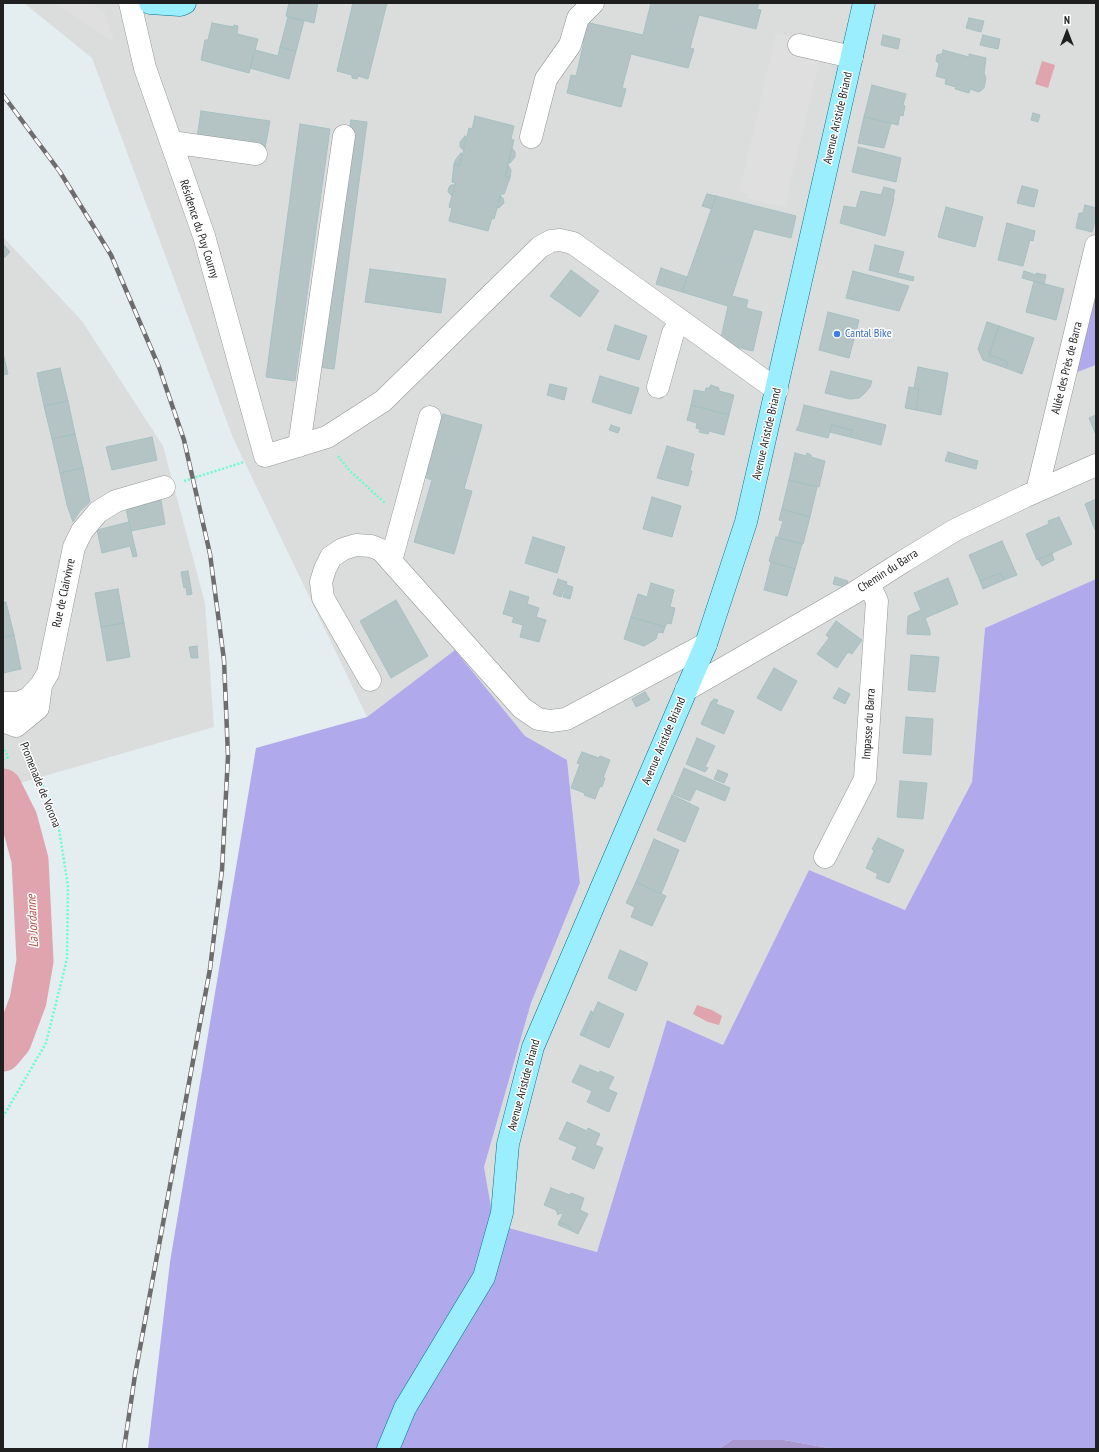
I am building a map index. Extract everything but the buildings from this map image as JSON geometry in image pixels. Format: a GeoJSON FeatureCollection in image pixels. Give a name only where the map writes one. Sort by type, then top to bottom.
{"type":"FeatureCollection","features":[{"type":"Feature","properties":{"kind":"main road"},"geometry":{"type":"LineString","coordinates":[[150,3],[180,5],[186,3]]}},
{"type":"Feature","properties":{"kind":"main road","name":"Avenue Aristide Briand"},"geometry":{"type":"LineString","coordinates":[[388,1449],[405,1408],[484,1277],[502,1213],[508,1144],[533,1047],[706,644],[746,522],[864,3]]}},
{"type":"Feature","properties":{"kind":"street","name":"Résidence du Puy Courny"},"geometry":{"type":"LineString","coordinates":[[130,3],[145,68],[204,236],[265,456]]}},
{"type":"Feature","properties":{"kind":"street"},"geometry":{"type":"LineString","coordinates":[[531,137],[546,79],[570,45],[578,18],[593,3]]}},
{"type":"Feature","properties":{"kind":"street"},"geometry":{"type":"LineString","coordinates":[[798,45],[852,57]]}},
{"type":"Feature","properties":{"kind":"street"},"geometry":{"type":"LineString","coordinates":[[299,446],[344,136]]}},
{"type":"Feature","properties":{"kind":"street"},"geometry":{"type":"LineString","coordinates":[[171,142],[256,154]]}},
{"type":"Feature","properties":{"kind":"street"},"geometry":{"type":"LineString","coordinates":[[265,456],[324,438],[383,401],[540,247],[551,241],[560,240],[573,243],[777,390]]}},
{"type":"Feature","properties":{"kind":"street","name":"Allée des Près de Barra"},"geometry":{"type":"LineString","coordinates":[[1037,491],[1096,246]]}},
{"type":"Feature","properties":{"kind":"street"},"geometry":{"type":"LineString","coordinates":[[658,387],[673,333],[682,322]]}},
{"type":"Feature","properties":{"kind":"street"},"geometry":{"type":"LineString","coordinates":[[391,561],[430,417]]}},
{"type":"Feature","properties":{"kind":"street","name":"Chemin du Barra"},"geometry":{"type":"LineString","coordinates":[[686,690],[869,585],[904,561],[955,530],[1096,465]]}},
{"type":"Feature","properties":{"kind":"street","name":"Rue de Clairvivre"},"geometry":{"type":"LineString","coordinates":[[10,724],[38,708],[42,685],[48,673],[74,547],[82,531],[98,512],[116,501],[164,487]]}},
{"type":"Feature","properties":{"kind":"street"},"geometry":{"type":"LineString","coordinates":[[370,680],[323,598],[321,582],[325,569],[332,557],[343,549],[356,545],[371,546],[381,550],[522,708],[538,719],[551,721],[566,719],[706,644]]}},
{"type":"Feature","properties":{"kind":"street","name":"Impasse du Barra"},"geometry":{"type":"LineString","coordinates":[[826,857],[865,779],[877,601],[869,585]]}},
{"type":"Feature","properties":{"kind":"street"},"geometry":{"type":"LineString","coordinates":[[3,703],[18,703],[30,698],[42,685]]}},
{"type":"Feature","properties":{"kind":"path"},"geometry":{"type":"LineString","coordinates":[[324,438],[350,471],[402,519]]}},
{"type":"Feature","properties":{"kind":"path"},"geometry":{"type":"LineString","coordinates":[[164,487],[265,456]]}},
{"type":"Feature","properties":{"kind":"path","name":"Promenade de Vorona"},"geometry":{"type":"LineString","coordinates":[[3,1117],[46,1043],[67,958],[68,886],[58,823],[38,773],[10,724]]}},
{"type":"Feature","properties":{"kind":"path"},"geometry":{"type":"LineString","coordinates":[[3,746],[8,756],[3,760]]}},
{"type":"Feature","properties":{"kind":"shaded area"},"geometry":{"type":"Polygon","coordinates":[[[24,3],[1096,3],[1096,290],[1077,371],[1096,365],[1096,579],[985,628],[972,782],[905,910],[809,870],[723,1045],[667,1020],[597,1252],[494,1224],[484,1167],[531,1003],[580,883],[567,760],[525,736],[455,650],[367,717],[233,438],[92,58],[24,3]]]}},
{"type":"Feature","properties":{"kind":"shaded area"},"geometry":{"type":"Polygon","coordinates":[[[56,3],[91,3],[104,11],[115,43],[56,3]]]}},
{"type":"Feature","properties":{"kind":"shaded area"},"geometry":{"type":"Polygon","coordinates":[[[776,33],[836,46],[820,59],[785,207],[748,199],[749,194],[739,192],[776,33]]]}},
{"type":"Feature","properties":{"kind":"shaded area"},"geometry":{"type":"Polygon","coordinates":[[[1042,61],[1055,65],[1048,88],[1035,84],[1042,61]]]}},
{"type":"Feature","properties":{"kind":"shaded area"},"geometry":{"type":"Polygon","coordinates":[[[3,237],[82,321],[163,446],[205,603],[214,727],[3,788],[3,237]]]}},
{"type":"Feature","properties":{"kind":"shaded area"},"geometry":{"type":"Polygon","coordinates":[[[1096,290],[1096,365],[1077,372],[1096,290]]]}},
{"type":"Feature","properties":{"kind":"shaded area"},"geometry":{"type":"Polygon","coordinates":[[[1096,579],[1096,1449],[834,1449],[784,1440],[732,1440],[719,1449],[148,1449],[170,1262],[256,748],[367,717],[455,650],[525,736],[567,760],[580,883],[531,1003],[484,1167],[494,1224],[597,1252],[667,1020],[723,1045],[809,870],[905,910],[972,782],[985,628],[1096,579]]]}},
{"type":"Feature","properties":{"kind":"shaded area"},"geometry":{"type":"Polygon","coordinates":[[[697,1005],[712,1010],[722,1016],[719,1025],[708,1022],[693,1014],[697,1005]]]}},
{"type":"Feature","properties":{"kind":"shaded area"},"geometry":{"type":"Polygon","coordinates":[[[732,1440],[784,1440],[834,1449],[719,1449],[732,1440]]]}},
{"type":"Feature","properties":{"kind":"waterway","name":"La Jordanne"},"geometry":{"type":"LineString","coordinates":[[3,787],[19,819],[30,860],[35,961],[28,1001],[13,1041],[3,1053]]}},
{"type":"Feature","properties":{"kind":"railway"},"geometry":{"type":"LineString","coordinates":[[3,95],[60,172],[111,255],[159,367],[184,440],[210,554],[224,660],[228,756],[222,870],[210,969],[135,1375],[124,1449]]}},
{"type":"Feature","properties":{"kind":"place","name":"Cantal Bike"},"geometry":{"type":"Point","coordinates":[837,334]}}]}
